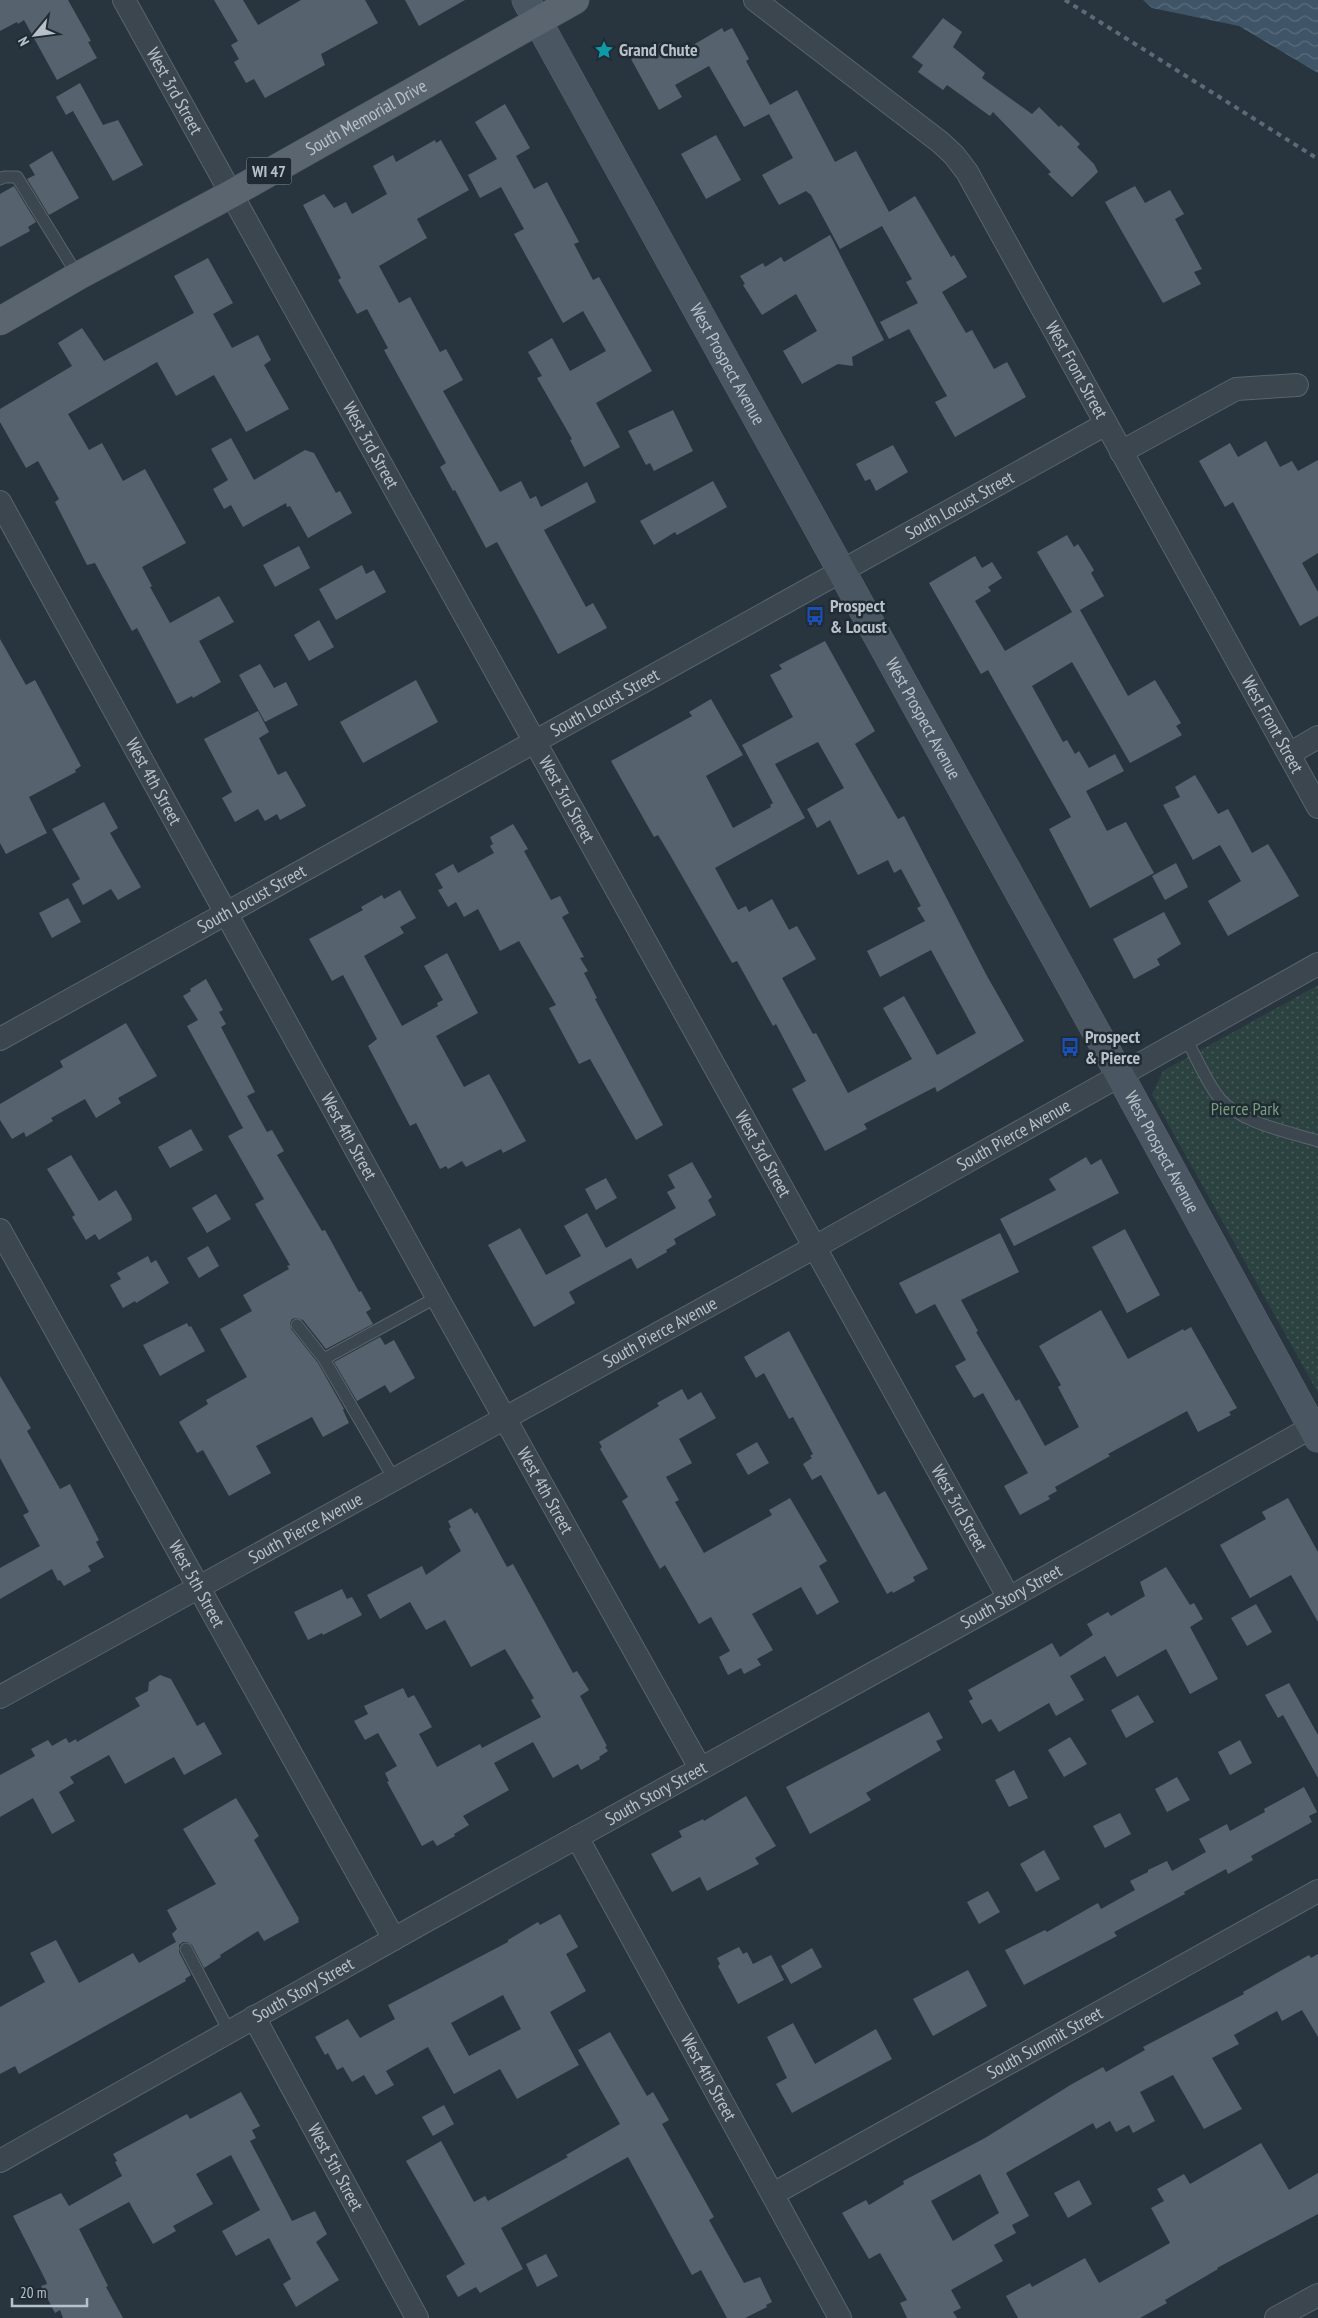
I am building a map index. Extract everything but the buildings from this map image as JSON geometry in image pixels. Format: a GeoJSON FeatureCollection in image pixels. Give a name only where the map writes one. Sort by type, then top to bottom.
{"type":"FeatureCollection","features":[{"type":"Feature","properties":{"kind":"main road","name":"South Memorial Drive"},"geometry":{"type":"LineString","coordinates":[[0,320],[231,194],[532,10],[575,0]]}},
{"type":"Feature","properties":{"kind":"main road","name":"West Prospect Avenue"},"geometry":{"type":"LineString","coordinates":[[532,10],[1315,1432]]}},
{"type":"Feature","properties":{"kind":"street","name":"West 3rd Street"},"geometry":{"type":"LineString","coordinates":[[124,0],[1009,1598]]}},
{"type":"Feature","properties":{"kind":"street","name":"West Front Street"},"geometry":{"type":"LineString","coordinates":[[756,0],[940,142],[954,155],[967,172],[1318,808]]}},
{"type":"Feature","properties":{"kind":"street"},"geometry":{"type":"LineString","coordinates":[[1121,452],[1236,389],[1297,385]]}},
{"type":"Feature","properties":{"kind":"street","name":"South Locust Street"},"geometry":{"type":"LineString","coordinates":[[0,1040],[1106,424]]}},
{"type":"Feature","properties":{"kind":"street","name":"West 4th Street"},"geometry":{"type":"LineString","coordinates":[[0,502],[437,1297],[700,1768]]}},
{"type":"Feature","properties":{"kind":"street"},"geometry":{"type":"LineString","coordinates":[[1289,754],[1318,737]]}},
{"type":"Feature","properties":{"kind":"street","name":"South Pierce Avenue"},"geometry":{"type":"LineString","coordinates":[[0,1697],[814,1247],[1318,964]]}},
{"type":"Feature","properties":{"kind":"street","name":"West 5th Street"},"geometry":{"type":"LineString","coordinates":[[0,1230],[197,1588],[394,1939]]}},
{"type":"Feature","properties":{"kind":"street","name":"South Story Street"},"geometry":{"type":"LineString","coordinates":[[0,2161],[700,1768],[1315,1432]]}},
{"type":"Feature","properties":{"kind":"street","name":"West 4th Street"},"geometry":{"type":"LineString","coordinates":[[577,1837],[840,2318]]}},
{"type":"Feature","properties":{"kind":"street","name":"South Summit Street"},"geometry":{"type":"LineString","coordinates":[[773,2194],[1318,1891]]}},
{"type":"Feature","properties":{"kind":"street","name":"West 5th Street"},"geometry":{"type":"LineString","coordinates":[[254,2017],[417,2318]]}},
{"type":"Feature","properties":{"kind":"street"},"geometry":{"type":"LineString","coordinates":[[1276,2318],[1318,2295]]}},
{"type":"Feature","properties":{"kind":"lane"},"geometry":{"type":"LineString","coordinates":[[0,180],[4,177],[17,177],[78,276]]}},
{"type":"Feature","properties":{"kind":"lane"},"geometry":{"type":"LineString","coordinates":[[1186,1039],[1220,1098],[1233,1110],[1250,1119],[1318,1141]]}},
{"type":"Feature","properties":{"kind":"lane"},"geometry":{"type":"LineString","coordinates":[[324,1359],[437,1297]]}},
{"type":"Feature","properties":{"kind":"lane"},"geometry":{"type":"LineString","coordinates":[[296,1325],[324,1359],[394,1479]]}},
{"type":"Feature","properties":{"kind":"lane"},"geometry":{"type":"LineString","coordinates":[[186,1949],[229,2031]]}},
{"type":"Feature","properties":{"kind":"green space","name":"Pierce Park"},"geometry":{"type":"Polygon","coordinates":[[[1318,985],[1318,1393],[1152,1095],[1163,1071],[1318,985]]]}},
{"type":"Feature","properties":{"kind":"water"},"geometry":{"type":"Polygon","coordinates":[[[1143,0],[1318,0],[1318,73],[1239,26],[1152,8],[1143,0]]]}},
{"type":"Feature","properties":{"kind":"railway"},"geometry":{"type":"LineString","coordinates":[[1065,0],[1318,159]]}},
{"type":"Feature","properties":{"kind":"place","name":"Grand Chute"},"geometry":{"type":"Point","coordinates":[604,50]}},
{"type":"Feature","properties":{"kind":"place","name":"Prospect & Locust"},"geometry":{"type":"Point","coordinates":[815,616]}},
{"type":"Feature","properties":{"kind":"place","name":"Prospect & Pierce"},"geometry":{"type":"Point","coordinates":[1070,1047]}}]}
